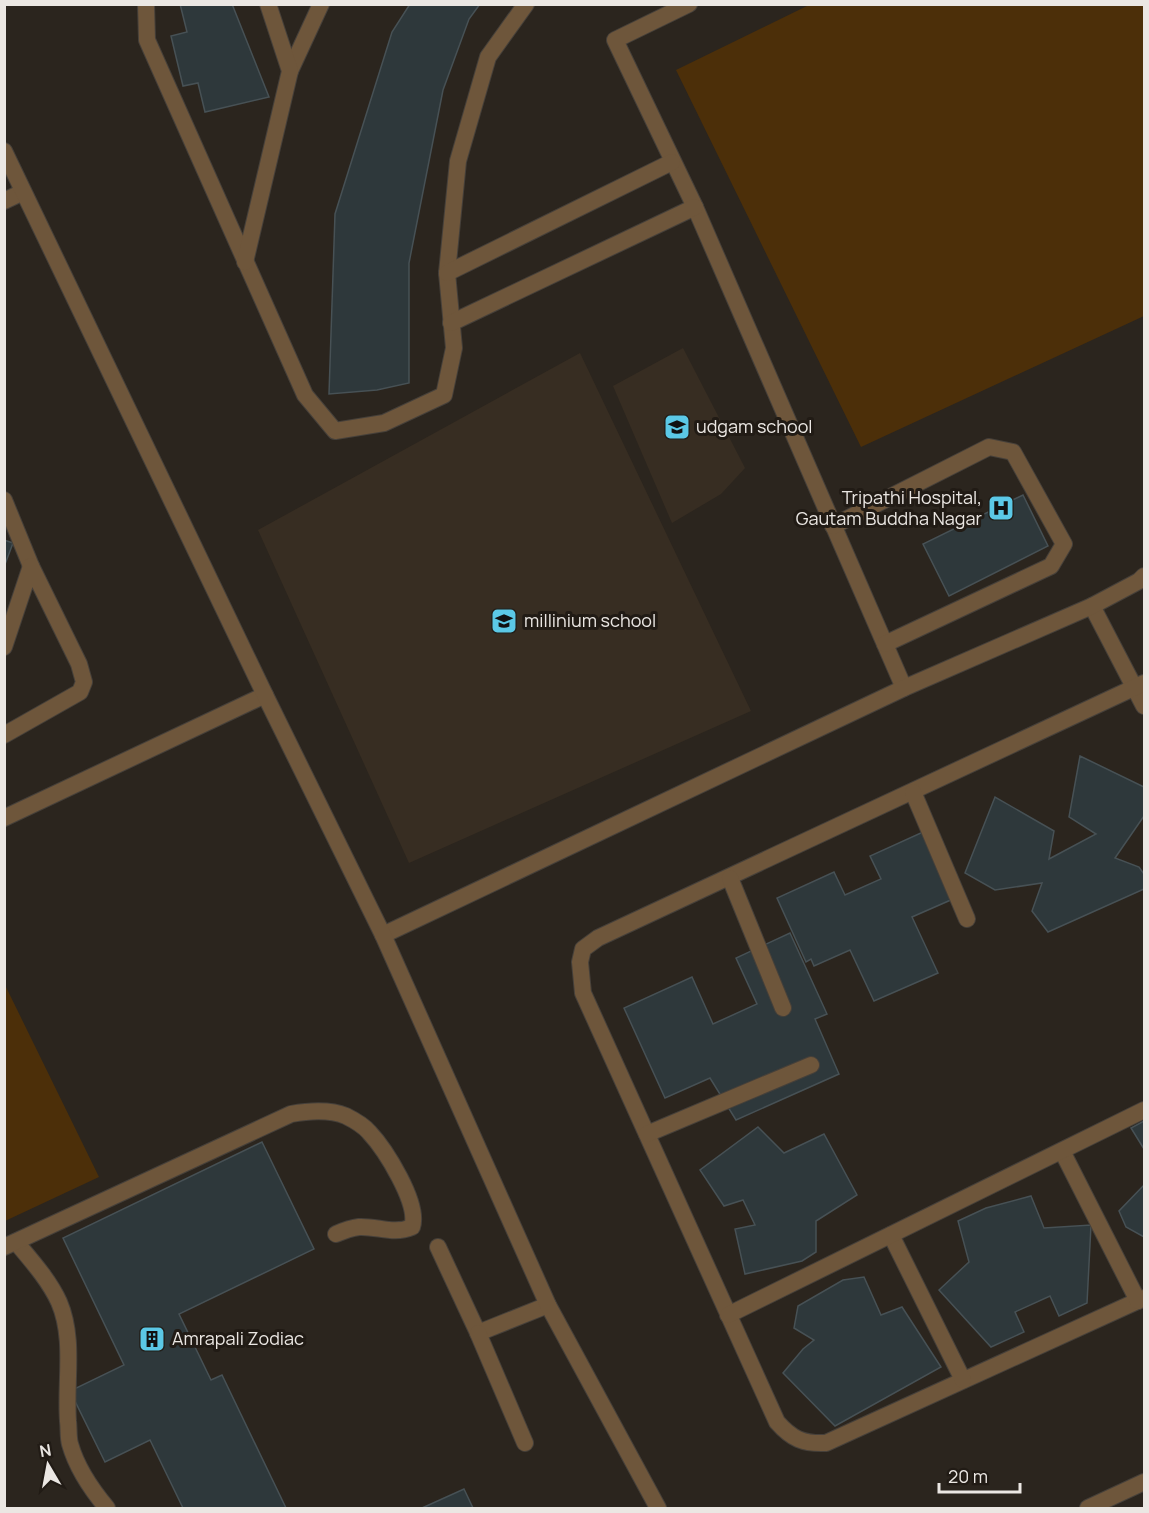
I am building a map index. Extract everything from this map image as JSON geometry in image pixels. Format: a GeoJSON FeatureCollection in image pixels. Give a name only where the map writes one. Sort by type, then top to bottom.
{"type":"FeatureCollection","features":[{"type":"Feature","properties":{"kind":"street"},"geometry":{"type":"LineString","coordinates":[[146,4],[147,40],[245,262],[306,395],[335,431],[384,423],[444,395],[454,348],[447,273],[458,161],[488,57],[526,4]]}},
{"type":"Feature","properties":{"kind":"street"},"geometry":{"type":"LineString","coordinates":[[268,4],[290,71]]}},
{"type":"Feature","properties":{"kind":"street"},"geometry":{"type":"LineString","coordinates":[[245,262],[290,71],[321,4]]}},
{"type":"Feature","properties":{"kind":"street"},"geometry":{"type":"LineString","coordinates":[[689,4],[615,40],[695,207],[904,688]]}},
{"type":"Feature","properties":{"kind":"street"},"geometry":{"type":"LineString","coordinates":[[5,155],[383,935],[548,1305],[658,1509]]}},
{"type":"Feature","properties":{"kind":"street"},"geometry":{"type":"LineString","coordinates":[[447,273],[672,162]]}},
{"type":"Feature","properties":{"kind":"street"},"geometry":{"type":"LineString","coordinates":[[4,201],[23,192]]}},
{"type":"Feature","properties":{"kind":"street"},"geometry":{"type":"LineString","coordinates":[[451,323],[695,207]]}},
{"type":"Feature","properties":{"kind":"street"},"geometry":{"type":"LineString","coordinates":[[833,526],[989,447],[1013,452],[1064,544],[1051,566],[885,644]]}},
{"type":"Feature","properties":{"kind":"street"},"geometry":{"type":"LineString","coordinates":[[4,500],[31,566],[79,664],[84,682],[80,692],[4,735]]}},
{"type":"Feature","properties":{"kind":"street"},"geometry":{"type":"LineString","coordinates":[[4,646],[31,566]]}},
{"type":"Feature","properties":{"kind":"street"},"geometry":{"type":"LineString","coordinates":[[383,935],[904,688],[1092,606],[1139,581],[1144,576]]}},
{"type":"Feature","properties":{"kind":"street"},"geometry":{"type":"LineString","coordinates":[[1092,606],[1140,685],[1144,706]]}},
{"type":"Feature","properties":{"kind":"street"},"geometry":{"type":"LineString","coordinates":[[1062,1151],[1141,1299],[826,1443],[811,1444],[800,1440],[786,1432],[777,1422],[583,993],[580,962],[583,949],[598,938],[1140,685]]}},
{"type":"Feature","properties":{"kind":"street"},"geometry":{"type":"LineString","coordinates":[[4,818],[265,695]]}},
{"type":"Feature","properties":{"kind":"street"},"geometry":{"type":"LineString","coordinates":[[913,792],[967,919]]}},
{"type":"Feature","properties":{"kind":"street"},"geometry":{"type":"LineString","coordinates":[[730,878],[783,1008]]}},
{"type":"Feature","properties":{"kind":"street"},"geometry":{"type":"LineString","coordinates":[[647,1134],[811,1065]]}},
{"type":"Feature","properties":{"kind":"street"},"geometry":{"type":"LineString","coordinates":[[728,1315],[1144,1110]]}},
{"type":"Feature","properties":{"kind":"street"},"geometry":{"type":"LineString","coordinates":[[107,1509],[86,1483],[70,1443],[68,1411],[70,1364],[59,1302],[41,1273],[10,1244],[291,1114],[312,1111],[344,1115],[368,1130],[389,1160],[413,1211],[412,1227],[403,1231],[357,1227],[336,1234]]}},
{"type":"Feature","properties":{"kind":"street"},"geometry":{"type":"LineString","coordinates":[[891,1235],[963,1380]]}},
{"type":"Feature","properties":{"kind":"street"},"geometry":{"type":"LineString","coordinates":[[438,1247],[525,1443]]}},
{"type":"Feature","properties":{"kind":"street"},"geometry":{"type":"LineString","coordinates":[[478,1333],[548,1305]]}},
{"type":"Feature","properties":{"kind":"street"},"geometry":{"type":"LineString","coordinates":[[1088,1509],[1144,1482]]}},
{"type":"Feature","properties":{"kind":"shaded area"},"geometry":{"type":"Polygon","coordinates":[[[809,5],[1144,5],[1144,316],[861,447],[676,70],[809,5]]]}},
{"type":"Feature","properties":{"kind":"shaded area","name":"udgam school"},"geometry":{"type":"Polygon","coordinates":[[[683,348],[745,468],[721,494],[672,523],[613,386],[683,348]]]}},
{"type":"Feature","properties":{"kind":"shaded area","name":"millinium school"},"geometry":{"type":"Polygon","coordinates":[[[580,353],[751,711],[409,863],[258,530],[580,353]]]}},
{"type":"Feature","properties":{"kind":"shaded area"},"geometry":{"type":"Polygon","coordinates":[[[5,985],[99,1177],[4,1221],[5,985]]]}},
{"type":"Feature","properties":{"kind":"building"},"geometry":{"type":"Polygon","coordinates":[[[180,4],[232,4],[269,97],[205,112],[198,83],[183,86],[171,36],[187,32],[180,4]]]}},
{"type":"Feature","properties":{"kind":"building"},"geometry":{"type":"Polygon","coordinates":[[[410,4],[480,4],[469,19],[443,90],[409,263],[409,383],[377,390],[329,394],[335,214],[392,32],[410,4]]]}},
{"type":"Feature","properties":{"kind":"building"},"geometry":{"type":"Polygon","coordinates":[[[1023,495],[1048,546],[949,596],[923,544],[1023,495]]]}},
{"type":"Feature","properties":{"kind":"building"},"geometry":{"type":"Polygon","coordinates":[[[4,540],[13,543],[4,567],[4,540]]]}},
{"type":"Feature","properties":{"kind":"building"},"geometry":{"type":"Polygon","coordinates":[[[1080,756],[1144,787],[1144,816],[1115,858],[1139,867],[1144,874],[1144,889],[1048,932],[1032,911],[1042,883],[995,890],[965,873],[995,797],[1054,831],[1049,859],[1096,834],[1069,817],[1080,756]]]}},
{"type":"Feature","properties":{"kind":"building"},"geometry":{"type":"Polygon","coordinates":[[[923,832],[953,899],[912,917],[938,973],[874,1001],[850,950],[814,966],[811,959],[806,962],[777,898],[834,872],[845,895],[881,879],[870,856],[923,832]]]}},
{"type":"Feature","properties":{"kind":"building"},"geometry":{"type":"Polygon","coordinates":[[[790,933],[827,1014],[815,1019],[839,1074],[736,1120],[710,1078],[665,1098],[624,1008],[692,977],[713,1024],[757,1004],[736,958],[790,933]]]}},
{"type":"Feature","properties":{"kind":"building"},"geometry":{"type":"Polygon","coordinates":[[[1144,1121],[1144,1149],[1131,1128],[1144,1121]]]}},
{"type":"Feature","properties":{"kind":"building"},"geometry":{"type":"Polygon","coordinates":[[[758,1127],[784,1153],[824,1134],[857,1195],[816,1221],[816,1252],[802,1261],[745,1274],[735,1229],[755,1225],[743,1200],[724,1206],[700,1170],[758,1127]]]}},
{"type":"Feature","properties":{"kind":"building","name":"Amrapali Zodiac"},"geometry":{"type":"Polygon","coordinates":[[[262,1142],[314,1249],[179,1314],[211,1380],[222,1375],[286,1508],[183,1508],[150,1440],[105,1462],[70,1391],[124,1365],[63,1238],[262,1142]]]}},
{"type":"Feature","properties":{"kind":"building"},"geometry":{"type":"Polygon","coordinates":[[[1144,1185],[1144,1237],[1126,1227],[1119,1211],[1144,1185]]]}},
{"type":"Feature","properties":{"kind":"building"},"geometry":{"type":"Polygon","coordinates":[[[1031,1196],[1044,1228],[1091,1225],[1087,1303],[1059,1316],[1050,1296],[1015,1312],[1024,1332],[991,1347],[939,1290],[969,1262],[958,1221],[986,1208],[1031,1196]]]}},
{"type":"Feature","properties":{"kind":"building"},"geometry":{"type":"Polygon","coordinates":[[[864,1277],[881,1315],[902,1307],[941,1367],[835,1426],[783,1373],[803,1349],[814,1340],[794,1328],[798,1306],[843,1280],[864,1277]]]}},
{"type":"Feature","properties":{"kind":"building"},"geometry":{"type":"Polygon","coordinates":[[[464,1489],[473,1508],[422,1508],[464,1489]]]}},
{"type":"Feature","properties":{"kind":"place","name":"udgam school"},"geometry":{"type":"Point","coordinates":[677,427]}},
{"type":"Feature","properties":{"kind":"place","name":"Tripathi Hospital, Gautam Buddha Nagar"},"geometry":{"type":"Point","coordinates":[1001,508]}},
{"type":"Feature","properties":{"kind":"place","name":"millinium school"},"geometry":{"type":"Point","coordinates":[504,621]}},
{"type":"Feature","properties":{"kind":"place","name":"Amrapali Zodiac"},"geometry":{"type":"Point","coordinates":[152,1339]}}]}
